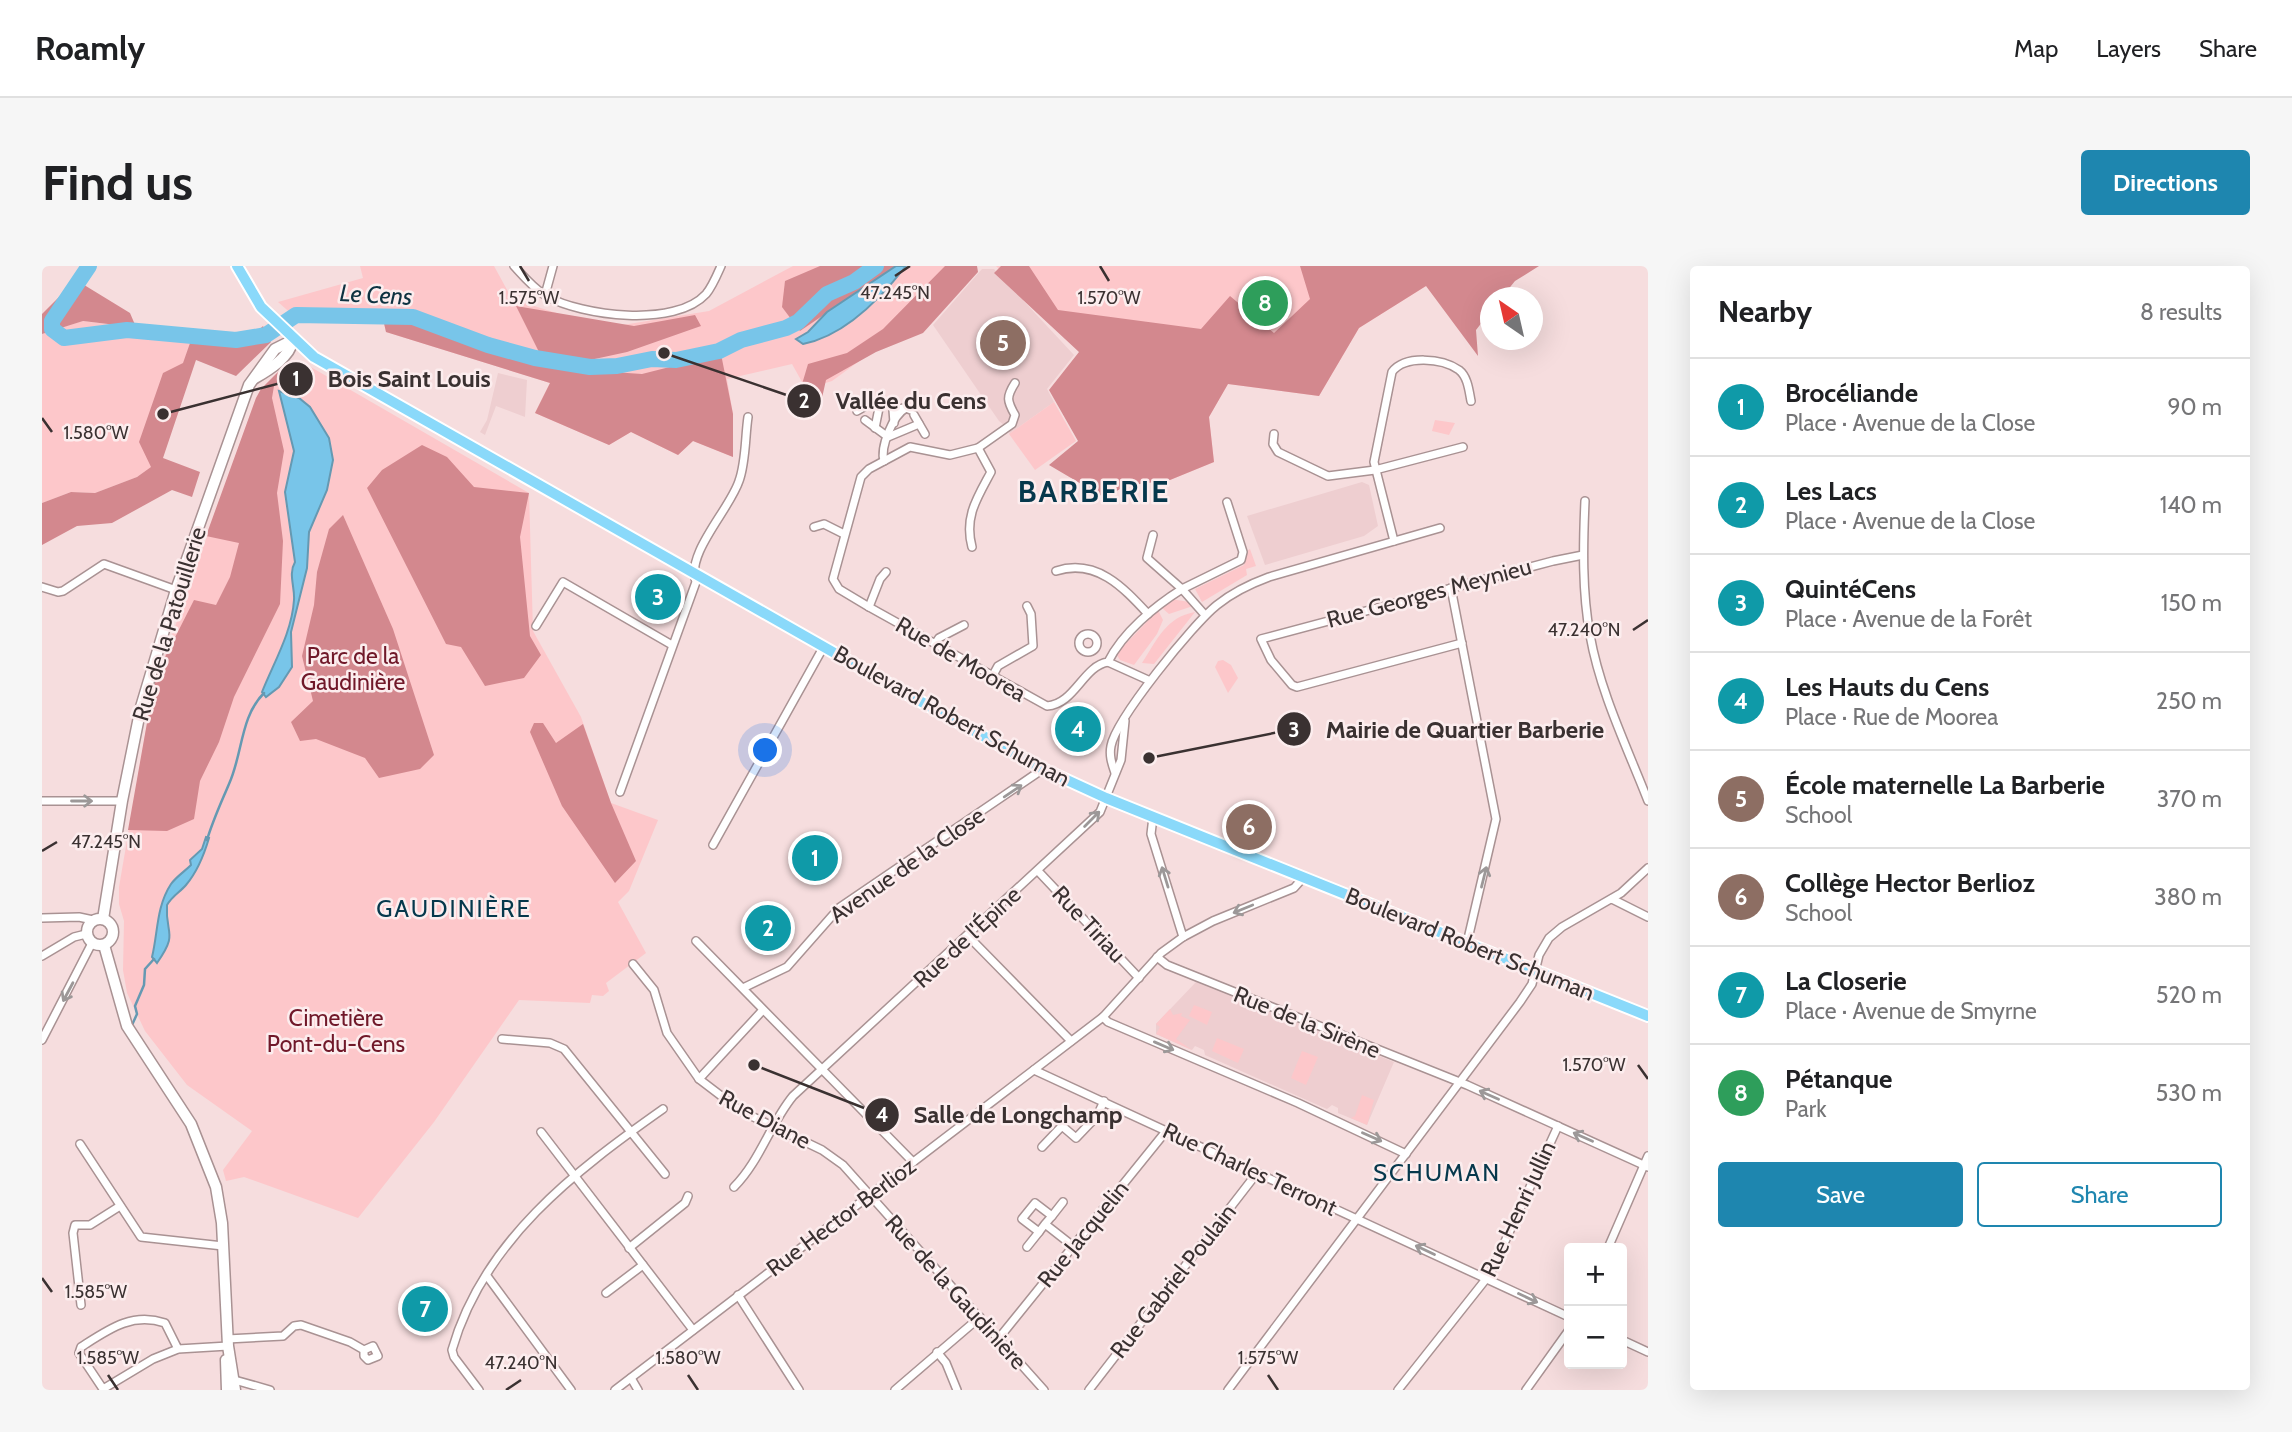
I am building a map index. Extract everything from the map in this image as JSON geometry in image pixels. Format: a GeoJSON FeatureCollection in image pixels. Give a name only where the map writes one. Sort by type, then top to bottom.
{"type":"FeatureCollection","features":[{"type":"Feature","properties":{"kind":"main road","name":"Boulevard Robert Schuman"},"geometry":{"type":"LineString","coordinates":[[237,266],[250,293],[272,319],[314,357],[693,574],[1043,769],[1106,798],[1648,1016]]}},
{"type":"Feature","properties":{"kind":"street"},"geometry":{"type":"LineString","coordinates":[[514,266],[545,295],[594,313],[661,313],[697,301],[707,293],[721,266]]}},
{"type":"Feature","properties":{"kind":"street"},"geometry":{"type":"LineString","coordinates":[[545,295],[552,266]]}},
{"type":"Feature","properties":{"kind":"street","name":"Rue de la Patouillerie"},"geometry":{"type":"LineString","coordinates":[[98,920],[146,682],[176,590],[243,399],[275,349],[290,337]]}},
{"type":"Feature","properties":{"kind":"street"},"geometry":{"type":"LineString","coordinates":[[1394,541],[1375,470],[1376,445],[1387,386],[1397,365],[1412,359],[1460,371],[1466,380],[1471,401]]}},
{"type":"Feature","properties":{"kind":"street"},"geometry":{"type":"LineString","coordinates":[[814,527],[824,524],[844,534],[862,477],[884,461],[914,447],[950,455],[978,448],[1012,424],[1015,415],[1008,402],[1008,394],[1015,383]]}},
{"type":"Feature","properties":{"kind":"street"},"geometry":{"type":"LineString","coordinates":[[857,411],[872,403],[880,403],[875,428]]}},
{"type":"Feature","properties":{"kind":"street"},"geometry":{"type":"LineString","coordinates":[[884,461],[882,451],[894,423],[910,411],[925,434]]}},
{"type":"Feature","properties":{"kind":"street"},"geometry":{"type":"LineString","coordinates":[[621,792],[696,582],[693,574],[697,558],[740,481],[748,416]]}},
{"type":"Feature","properties":{"kind":"street"},"geometry":{"type":"LineString","coordinates":[[865,420],[888,437]]}},
{"type":"Feature","properties":{"kind":"street"},"geometry":{"type":"LineString","coordinates":[[888,437],[919,424]]}},
{"type":"Feature","properties":{"kind":"street"},"geometry":{"type":"LineString","coordinates":[[1274,434],[1273,444],[1278,452],[1322,474],[1340,476],[1375,470],[1464,447]]}},
{"type":"Feature","properties":{"kind":"street"},"geometry":{"type":"LineString","coordinates":[[972,547],[968,534],[970,513],[991,472],[978,448]]}},
{"type":"Feature","properties":{"kind":"street"},"geometry":{"type":"LineString","coordinates":[[1585,501],[1583,555],[1587,612],[1595,659],[1648,801]]}},
{"type":"Feature","properties":{"kind":"street","name":"Rue de Moorea"},"geometry":{"type":"LineString","coordinates":[[844,534],[835,563],[834,584],[992,677],[1040,704],[1050,706],[1066,698],[1104,663],[1148,614],[1182,589],[1241,560],[1243,552],[1227,502]]}},
{"type":"Feature","properties":{"kind":"street"},"geometry":{"type":"LineString","coordinates":[[1115,773],[1111,745],[1148,680],[1205,615],[1245,586],[1440,528]]}},
{"type":"Feature","properties":{"kind":"street"},"geometry":{"type":"LineString","coordinates":[[1153,535],[1147,558],[1182,589],[1205,615]]}},
{"type":"Feature","properties":{"kind":"street","name":"Rue Georges Meynieu"},"geometry":{"type":"LineString","coordinates":[[1462,643],[1297,687],[1292,685],[1261,639],[1583,555]]}},
{"type":"Feature","properties":{"kind":"street"},"geometry":{"type":"LineString","coordinates":[[42,587],[63,591],[104,564],[176,590]]}},
{"type":"Feature","properties":{"kind":"street"},"geometry":{"type":"LineString","coordinates":[[1056,571],[1071,566],[1083,567],[1107,576],[1120,584],[1148,614]]}},
{"type":"Feature","properties":{"kind":"street"},"geometry":{"type":"LineString","coordinates":[[869,607],[880,579],[886,572]]}},
{"type":"Feature","properties":{"kind":"street"},"geometry":{"type":"LineString","coordinates":[[536,626],[563,582],[672,645]]}},
{"type":"Feature","properties":{"kind":"street"},"geometry":{"type":"LineString","coordinates":[[1451,588],[1496,819],[1467,943]]}},
{"type":"Feature","properties":{"kind":"street"},"geometry":{"type":"LineString","coordinates":[[992,677],[999,666],[1033,646],[1031,614],[1027,606]]}},
{"type":"Feature","properties":{"kind":"street"},"geometry":{"type":"LineString","coordinates":[[935,644],[939,638],[964,625]]}},
{"type":"Feature","properties":{"kind":"street"},"geometry":{"type":"LineString","coordinates":[[713,845],[824,646]]}},
{"type":"Feature","properties":{"kind":"street"},"geometry":{"type":"LineString","coordinates":[[1093,652],[1104,663],[1148,680]]}},
{"type":"Feature","properties":{"kind":"street","name":"Rue de l'Épine"},"geometry":{"type":"LineString","coordinates":[[734,1187],[754,1160],[771,1126],[793,1096],[1100,812],[1124,750],[1125,721]]}},
{"type":"Feature","properties":{"kind":"street","name":"Avenue de la Close"},"geometry":{"type":"LineString","coordinates":[[743,988],[787,967],[839,908],[1043,769]]}},
{"type":"Feature","properties":{"kind":"street"},"geometry":{"type":"LineString","coordinates":[[42,801],[121,801]]}},
{"type":"Feature","properties":{"kind":"street"},"geometry":{"type":"LineString","coordinates":[[1153,817],[1151,834],[1183,937]]}},
{"type":"Feature","properties":{"kind":"street"},"geometry":{"type":"LineString","coordinates":[[1228,1390],[1520,1002],[1532,984],[1543,947],[1555,932],[1612,899],[1648,868]]}},
{"type":"Feature","properties":{"kind":"street","name":"Rue Tiriau"},"geometry":{"type":"LineString","coordinates":[[1038,871],[1139,978]]}},
{"type":"Feature","properties":{"kind":"street","name":"Rue Hector Berlioz"},"geometry":{"type":"LineString","coordinates":[[615,1390],[1103,1017],[1157,957],[1183,937],[1213,921],[1286,892],[1303,878]]}},
{"type":"Feature","properties":{"kind":"street"},"geometry":{"type":"LineString","coordinates":[[1612,899],[1648,916]]}},
{"type":"Feature","properties":{"kind":"street"},"geometry":{"type":"LineString","coordinates":[[42,918],[79,917],[110,924],[113,932],[104,945]]}},
{"type":"Feature","properties":{"kind":"street"},"geometry":{"type":"LineString","coordinates":[[42,1040],[89,939],[87,926],[98,920]]}},
{"type":"Feature","properties":{"kind":"street"},"geometry":{"type":"LineString","coordinates":[[968,936],[1071,1041]]}},
{"type":"Feature","properties":{"kind":"street"},"geometry":{"type":"LineString","coordinates":[[42,956],[74,937],[104,945]]}},
{"type":"Feature","properties":{"kind":"street"},"geometry":{"type":"LineString","coordinates":[[696,941],[743,988],[762,1012],[913,1162]]}},
{"type":"Feature","properties":{"kind":"street"},"geometry":{"type":"LineString","coordinates":[[104,945],[127,1026],[182,1108],[202,1148],[216,1187],[223,1246],[229,1383],[235,1390]]}},
{"type":"Feature","properties":{"kind":"street","name":"Rue de la Sirène"},"geometry":{"type":"LineString","coordinates":[[1157,957],[1167,965],[1459,1083],[1646,1166]]}},
{"type":"Feature","properties":{"kind":"street","name":"Rue Diane"},"geometry":{"type":"LineString","coordinates":[[633,964],[654,990],[667,1033],[699,1079],[729,1103],[832,1155],[868,1194]]}},
{"type":"Feature","properties":{"kind":"street"},"geometry":{"type":"LineString","coordinates":[[699,1079],[762,1012]]}},
{"type":"Feature","properties":{"kind":"street"},"geometry":{"type":"LineString","coordinates":[[1103,1017],[1108,1022],[1298,1103],[1406,1154]]}},
{"type":"Feature","properties":{"kind":"street"},"geometry":{"type":"LineString","coordinates":[[502,1039],[544,1042],[564,1049],[665,1174]]}},
{"type":"Feature","properties":{"kind":"street","name":"Rue Charles Terront"},"geometry":{"type":"LineString","coordinates":[[1034,1070],[1564,1315]]}},
{"type":"Feature","properties":{"kind":"street"},"geometry":{"type":"LineString","coordinates":[[1042,1147],[1062,1126],[1076,1138],[1097,1116],[1104,1101]]}},
{"type":"Feature","properties":{"kind":"street"},"geometry":{"type":"LineString","coordinates":[[479,1390],[452,1350],[474,1295],[486,1276],[530,1215],[574,1175],[663,1109]]}},
{"type":"Feature","properties":{"kind":"street","name":"Rue Henri Jullin"},"geometry":{"type":"LineString","coordinates":[[1398,1390],[1487,1279],[1558,1126]]}},
{"type":"Feature","properties":{"kind":"street","name":"Rue Jacquelin"},"geometry":{"type":"LineString","coordinates":[[999,1338],[1167,1130]]}},
{"type":"Feature","properties":{"kind":"street"},"geometry":{"type":"LineString","coordinates":[[541,1132],[693,1330]]}},
{"type":"Feature","properties":{"kind":"street"},"geometry":{"type":"LineString","coordinates":[[80,1144],[141,1237],[223,1246]]}},
{"type":"Feature","properties":{"kind":"street"},"geometry":{"type":"LineString","coordinates":[[1610,1243],[1646,1166],[1648,1156]]}},
{"type":"Feature","properties":{"kind":"street","name":"Rue Gabriel Poulain"},"geometry":{"type":"LineString","coordinates":[[1089,1390],[1257,1173]]}},
{"type":"Feature","properties":{"kind":"street","name":"Rue de la Gaudinière"},"geometry":{"type":"LineString","coordinates":[[868,1194],[999,1338],[1039,1388]]}},
{"type":"Feature","properties":{"kind":"street"},"geometry":{"type":"LineString","coordinates":[[629,1248],[685,1203],[688,1196]]}},
{"type":"Feature","properties":{"kind":"street"},"geometry":{"type":"LineString","coordinates":[[1027,1247],[1063,1202]]}},
{"type":"Feature","properties":{"kind":"street"},"geometry":{"type":"LineString","coordinates":[[1013,1223],[1022,1219],[1035,1203],[1052,1216]]}},
{"type":"Feature","properties":{"kind":"street"},"geometry":{"type":"LineString","coordinates":[[81,1305],[72,1233],[75,1225],[90,1225],[120,1206]]}},
{"type":"Feature","properties":{"kind":"street"},"geometry":{"type":"LineString","coordinates":[[1022,1219],[1039,1233]]}},
{"type":"Feature","properties":{"kind":"street"},"geometry":{"type":"LineString","coordinates":[[1045,1224],[1073,1246]]}},
{"type":"Feature","properties":{"kind":"street"},"geometry":{"type":"LineString","coordinates":[[606,1293],[643,1265]]}},
{"type":"Feature","properties":{"kind":"street"},"geometry":{"type":"LineString","coordinates":[[486,1276],[571,1390]]}},
{"type":"Feature","properties":{"kind":"street"},"geometry":{"type":"LineString","coordinates":[[738,1295],[799,1390]]}},
{"type":"Feature","properties":{"kind":"street"},"geometry":{"type":"LineString","coordinates":[[895,1390],[980,1317]]}},
{"type":"Feature","properties":{"kind":"street"},"geometry":{"type":"LineString","coordinates":[[178,1349],[165,1323],[153,1319],[137,1319],[120,1322],[81,1347],[79,1353],[103,1389],[153,1359],[178,1349],[283,1336],[294,1326],[301,1325],[350,1342],[364,1350]]}},
{"type":"Feature","properties":{"kind":"street"},"geometry":{"type":"LineString","coordinates":[[1526,1390],[1564,1337]]}},
{"type":"Feature","properties":{"kind":"street"},"geometry":{"type":"LineString","coordinates":[[1627,1342],[1648,1352]]}},
{"type":"Feature","properties":{"kind":"street"},"geometry":{"type":"LineString","coordinates":[[937,1352],[946,1363],[957,1390]]}},
{"type":"Feature","properties":{"kind":"street"},"geometry":{"type":"LineString","coordinates":[[631,1378],[638,1390]]}},
{"type":"Feature","properties":{"kind":"street"},"geometry":{"type":"LineString","coordinates":[[229,1383],[270,1390]]}},
{"type":"Feature","properties":{"kind":"shaded area"},"geometry":{"type":"Polygon","coordinates":[[[982,269],[994,269],[1074,355],[1047,389],[1054,402],[1009,434],[1010,430],[999,421],[933,325],[982,269]]]}},
{"type":"Feature","properties":{"kind":"shaded area"},"geometry":{"type":"Polygon","coordinates":[[[498,373],[527,380],[525,417],[496,406],[485,435],[480,432],[487,420],[498,373]]]}},
{"type":"Feature","properties":{"kind":"shaded area"},"geometry":{"type":"Polygon","coordinates":[[[1362,482],[1369,485],[1378,526],[1364,536],[1265,565],[1247,516],[1362,482]]]}},
{"type":"Feature","properties":{"kind":"shaded area"},"geometry":{"type":"Polygon","coordinates":[[[1196,982],[1394,1062],[1367,1125],[1338,1113],[1338,1108],[1332,1105],[1327,1109],[1205,1055],[1204,1050],[1195,1046],[1192,1050],[1156,1034],[1156,1024],[1196,982]]]}},
{"type":"Feature","properties":{"kind":"green space"},"geometry":{"type":"Polygon","coordinates":[[[360,266],[494,266],[512,299],[604,328],[709,311],[793,266],[959,266],[910,324],[832,381],[806,389],[792,364],[727,379],[733,414],[733,457],[693,441],[678,455],[631,432],[609,445],[535,413],[550,383],[386,332],[383,319],[294,316],[278,302],[363,278],[360,266]]]}},
{"type":"Feature","properties":{"kind":"green space"},"geometry":{"type":"Polygon","coordinates":[[[820,266],[896,266],[800,331],[782,307],[785,281],[820,266]]]}},
{"type":"Feature","properties":{"kind":"green space"},"geometry":{"type":"Polygon","coordinates":[[[945,266],[977,266],[978,272],[923,333],[876,352],[826,380],[822,398],[797,401],[808,364],[847,353],[883,329],[945,266]]]}},
{"type":"Feature","properties":{"kind":"green space"},"geometry":{"type":"Polygon","coordinates":[[[996,266],[1477,266],[1426,286],[1359,328],[1319,396],[1228,384],[1209,417],[1214,462],[1170,480],[1082,353],[996,266]]]}},
{"type":"Feature","properties":{"kind":"green space"},"geometry":{"type":"Polygon","coordinates":[[[1001,266],[1029,266],[1058,310],[1201,329],[1230,296],[1274,333],[1310,299],[1300,266],[1539,266],[1510,287],[1480,287],[1480,325],[1476,330],[1478,356],[1426,286],[1359,328],[1319,396],[1228,384],[1209,417],[1214,462],[1170,480],[1125,486],[1105,498],[1049,465],[1078,441],[1049,390],[1079,352],[994,273],[1001,266]]]}},
{"type":"Feature","properties":{"kind":"green space"},"geometry":{"type":"Polygon","coordinates":[[[76,280],[130,313],[136,327],[185,329],[236,337],[255,332],[263,326],[271,342],[236,376],[196,360],[163,458],[200,472],[192,497],[172,490],[112,523],[77,526],[42,545],[42,503],[71,492],[95,493],[137,477],[151,467],[139,442],[163,373],[183,363],[190,343],[139,337],[108,324],[83,321],[42,334],[42,314],[76,280]]]}},
{"type":"Feature","properties":{"kind":"green space"},"geometry":{"type":"Polygon","coordinates":[[[516,306],[634,326],[695,315],[701,326],[627,352],[553,368],[642,374],[721,354],[733,414],[733,457],[693,441],[678,455],[631,432],[609,445],[535,413],[550,383],[386,332],[383,319],[413,314],[426,316],[497,344],[540,354],[516,306]]]}},
{"type":"Feature","properties":{"kind":"green space"},"geometry":{"type":"Polygon","coordinates":[[[82,321],[108,324],[139,337],[190,343],[152,467],[137,477],[95,493],[71,492],[42,503],[42,334],[82,321]]]}},
{"type":"Feature","properties":{"kind":"green space","name":"Parc de la Gaudinière"},"geometry":{"type":"Polygon","coordinates":[[[284,366],[309,366],[529,493],[533,631],[581,717],[611,803],[658,820],[629,891],[618,902],[646,953],[606,983],[609,991],[603,996],[592,995],[590,1003],[519,1000],[434,1122],[358,1218],[244,1177],[226,1181],[223,1170],[252,1131],[187,1085],[145,1031],[127,993],[123,970],[124,921],[119,904],[119,887],[153,689],[256,398],[261,389],[284,366]]]}},
{"type":"Feature","properties":{"kind":"green space"},"geometry":{"type":"Polygon","coordinates":[[[284,366],[292,371],[274,386],[272,398],[284,451],[277,493],[283,541],[280,604],[234,697],[219,742],[200,781],[194,819],[167,831],[128,830],[153,689],[160,667],[194,600],[216,605],[230,577],[239,543],[206,536],[256,398],[261,389],[284,366]]]}},
{"type":"Feature","properties":{"kind":"green space"},"geometry":{"type":"Polygon","coordinates":[[[1054,402],[1076,441],[1035,470],[1009,434],[1054,402]]]}},
{"type":"Feature","properties":{"kind":"green space"},"geometry":{"type":"Polygon","coordinates":[[[1435,420],[1455,423],[1449,435],[1432,431],[1435,420]]]}},
{"type":"Feature","properties":{"kind":"green space"},"geometry":{"type":"Polygon","coordinates":[[[422,445],[447,457],[474,487],[529,493],[520,537],[530,636],[541,655],[524,678],[485,686],[461,647],[446,644],[367,488],[382,470],[422,445]]]}},
{"type":"Feature","properties":{"kind":"green space"},"geometry":{"type":"Polygon","coordinates":[[[343,515],[393,629],[434,755],[420,769],[379,778],[365,758],[316,739],[300,741],[291,722],[313,701],[302,656],[314,605],[317,572],[329,529],[343,515]]]}},
{"type":"Feature","properties":{"kind":"green space"},"geometry":{"type":"Polygon","coordinates":[[[1250,549],[1256,566],[1246,569],[1247,575],[1202,602],[1195,589],[1244,565],[1247,551],[1250,549]]]}},
{"type":"Feature","properties":{"kind":"green space"},"geometry":{"type":"Polygon","coordinates":[[[1170,599],[1190,602],[1193,606],[1169,614],[1161,607],[1170,599]]]}},
{"type":"Feature","properties":{"kind":"green space"},"geometry":{"type":"Polygon","coordinates":[[[1158,610],[1163,620],[1157,634],[1134,665],[1120,660],[1116,654],[1158,610]]]}},
{"type":"Feature","properties":{"kind":"green space"},"geometry":{"type":"Polygon","coordinates":[[[1195,612],[1154,664],[1142,663],[1169,624],[1195,612]]]}},
{"type":"Feature","properties":{"kind":"green space"},"geometry":{"type":"Polygon","coordinates":[[[1223,660],[1231,665],[1238,678],[1228,693],[1215,667],[1218,661],[1223,660]]]}},
{"type":"Feature","properties":{"kind":"green space"},"geometry":{"type":"Polygon","coordinates":[[[534,723],[543,723],[556,743],[583,724],[611,803],[636,861],[615,883],[562,806],[530,732],[534,723]]]}},
{"type":"Feature","properties":{"kind":"green space"},"geometry":{"type":"Polygon","coordinates":[[[1194,1005],[1212,1012],[1207,1025],[1189,1016],[1194,1005]]]}},
{"type":"Feature","properties":{"kind":"green space"},"geometry":{"type":"Polygon","coordinates":[[[1170,1009],[1173,1015],[1182,1013],[1181,1016],[1190,1020],[1176,1039],[1192,1050],[1156,1034],[1160,1027],[1156,1024],[1170,1009]]]}},
{"type":"Feature","properties":{"kind":"green space"},"geometry":{"type":"Polygon","coordinates":[[[1217,1038],[1244,1049],[1238,1063],[1212,1051],[1217,1038]]]}},
{"type":"Feature","properties":{"kind":"green space"},"geometry":{"type":"Polygon","coordinates":[[[1302,1051],[1318,1057],[1306,1085],[1291,1078],[1302,1051]]]}},
{"type":"Feature","properties":{"kind":"green space"},"geometry":{"type":"Polygon","coordinates":[[[1362,1095],[1374,1100],[1367,1125],[1351,1118],[1355,1116],[1362,1095]]]}},
{"type":"Feature","properties":{"kind":"water"},"geometry":{"type":"Polygon","coordinates":[[[896,266],[906,266],[861,314],[818,340],[803,344],[796,339],[808,332],[827,312],[896,266]]]}},
{"type":"Feature","properties":{"kind":"water"},"geometry":{"type":"Polygon","coordinates":[[[279,391],[299,398],[310,407],[329,438],[333,460],[327,490],[309,532],[307,568],[291,632],[292,667],[279,687],[266,697],[262,692],[286,635],[294,600],[292,576],[295,562],[285,492],[294,451],[279,391]]]}},
{"type":"Feature","properties":{"kind":"water"},"geometry":{"type":"Polygon","coordinates":[[[206,837],[209,838],[197,868],[186,885],[167,905],[170,934],[168,945],[157,963],[152,957],[166,893],[171,884],[191,865],[190,860],[202,849],[206,837]]]}},
{"type":"Feature","properties":{"kind":"waterway","name":"Le Cens"},"geometry":{"type":"LineString","coordinates":[[89,266],[52,321],[52,329],[64,338],[127,330],[236,340],[266,335],[296,315],[413,317],[488,345],[535,358],[590,367],[617,366],[652,359],[676,360],[719,351],[741,340],[786,328],[798,322],[827,294],[854,282],[876,266]]}},
{"type":"Feature","properties":{"kind":"waterway","name":"Le Cens"},"geometry":{"type":"LineString","coordinates":[[260,341],[266,335]]}},
{"type":"Feature","properties":{"kind":"waterway"},"geometry":{"type":"LineString","coordinates":[[207,840],[234,772],[250,713],[264,693]]}},
{"type":"Feature","properties":{"kind":"waterway"},"geometry":{"type":"LineString","coordinates":[[132,1025],[137,1014],[135,1006],[144,985],[145,969],[154,959]]}},
{"type":"Feature","properties":{"kind":"place","name":"Pétanque"},"geometry":{"type":"Point","coordinates":[1265,303]}},
{"type":"Feature","properties":{"kind":"place","name":"École maternelle La Barberie"},"geometry":{"type":"Point","coordinates":[1003,343]}},
{"type":"Feature","properties":{"kind":"place","name":"Vallée du Cens"},"geometry":{"type":"Point","coordinates":[664,353]}},
{"type":"Feature","properties":{"kind":"place","name":"Bois Saint Louis"},"geometry":{"type":"Point","coordinates":[163,414]}},
{"type":"Feature","properties":{"kind":"place","name":"QuintéCens"},"geometry":{"type":"Point","coordinates":[658,597]}},
{"type":"Feature","properties":{"kind":"place","name":"Les Hauts du Cens"},"geometry":{"type":"Point","coordinates":[1078,729]}},
{"type":"Feature","properties":{"kind":"place","name":"Mairie de Quartier Barberie"},"geometry":{"type":"Point","coordinates":[1149,758]}},
{"type":"Feature","properties":{"kind":"place","name":"Collège Hector Berlioz"},"geometry":{"type":"Point","coordinates":[1249,827]}},
{"type":"Feature","properties":{"kind":"place","name":"Brocéliande"},"geometry":{"type":"Point","coordinates":[815,858]}},
{"type":"Feature","properties":{"kind":"place","name":"Les Lacs"},"geometry":{"type":"Point","coordinates":[768,928]}},
{"type":"Feature","properties":{"kind":"place","name":"Salle de Longchamp"},"geometry":{"type":"Point","coordinates":[754,1065]}},
{"type":"Feature","properties":{"kind":"place","name":"La Closerie"},"geometry":{"type":"Point","coordinates":[425,1309]}},
{"type":"Feature","properties":{"kind":"district","name":"BARBERIE"},"geometry":{"type":"Point","coordinates":[1094,492]}},
{"type":"Feature","properties":{"kind":"district","name":"GAUDINIÈRE"},"geometry":{"type":"Point","coordinates":[454,909]}},
{"type":"Feature","properties":{"kind":"district","name":"SCHUMAN"},"geometry":{"type":"Point","coordinates":[1437,1173]}},
{"type":"Feature","properties":{"kind":"park label","name":"Cimetière Pont-du-Cens"},"geometry":{"type":"Point","coordinates":[336,1031]}}]}
